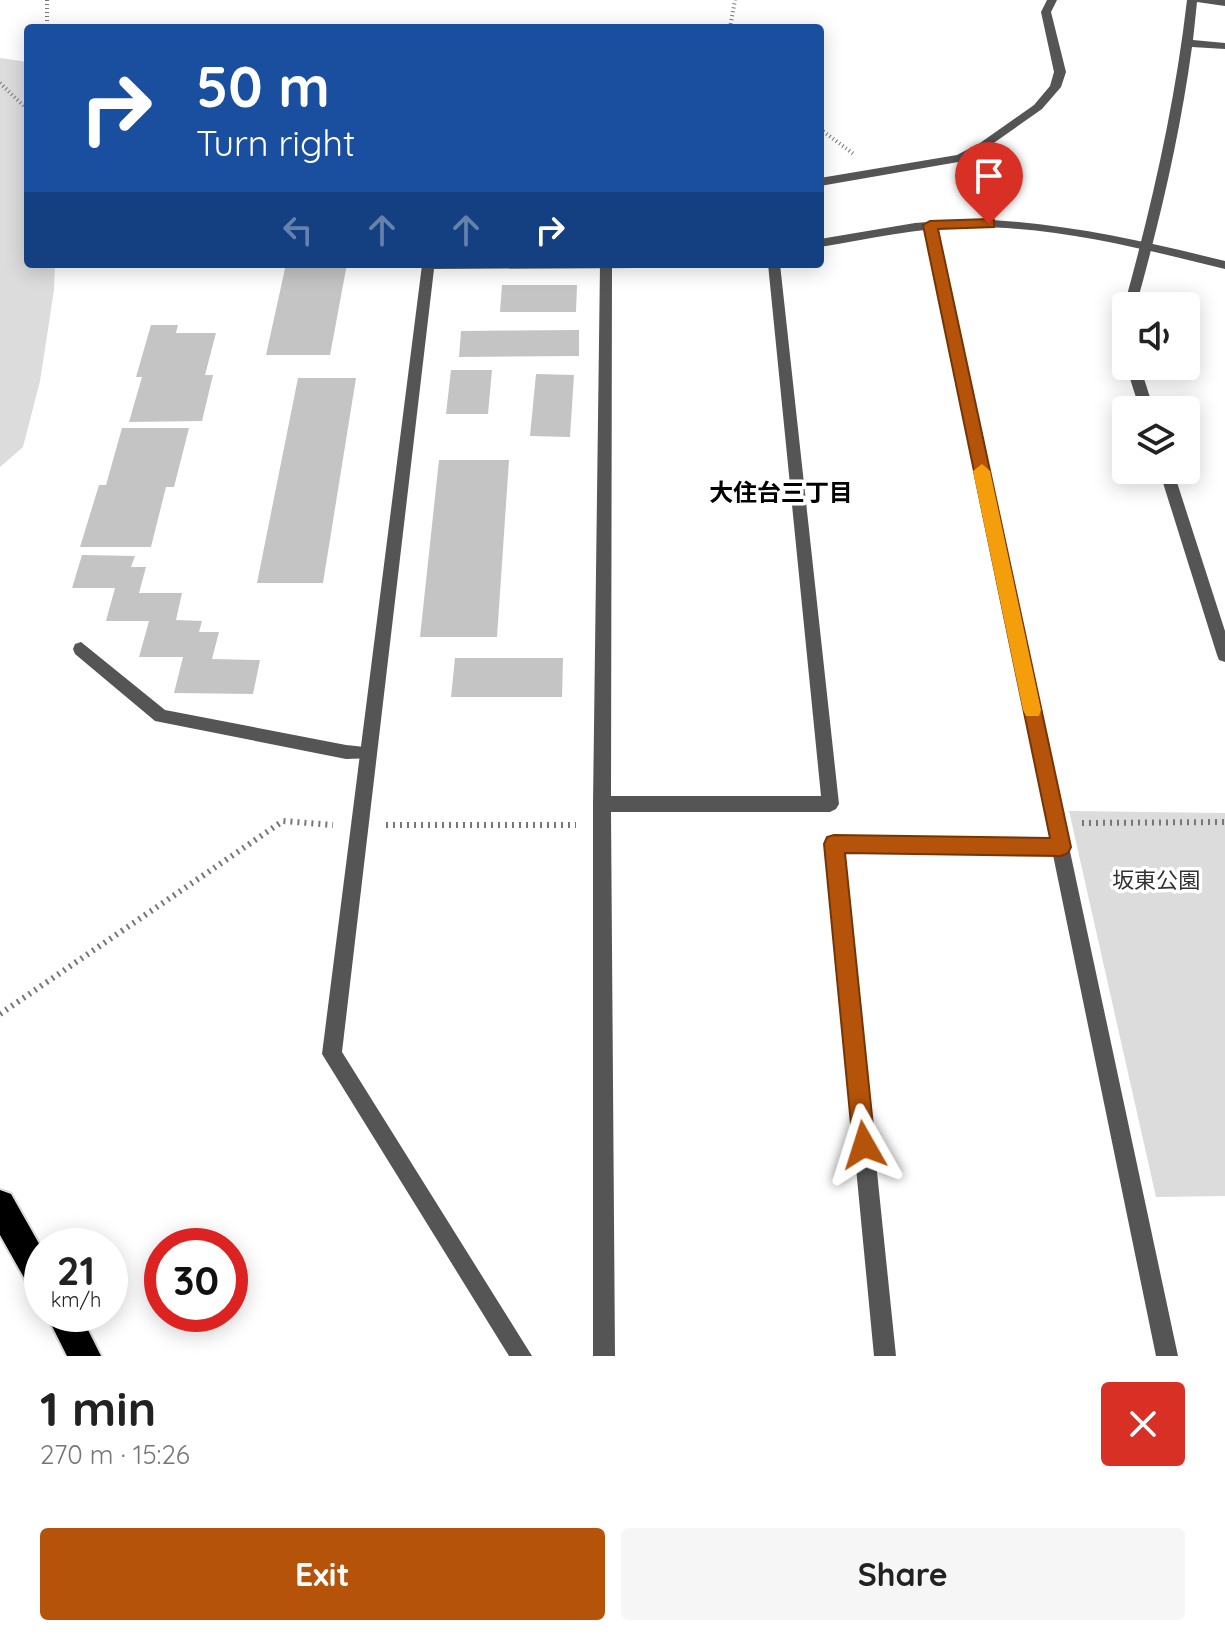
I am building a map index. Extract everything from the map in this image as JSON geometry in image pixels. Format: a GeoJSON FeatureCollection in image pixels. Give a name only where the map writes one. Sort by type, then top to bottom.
{"type":"FeatureCollection","features":[{"type":"Feature","properties":{"kind":"highway"},"geometry":{"type":"LineString","coordinates":[[0,1205],[24,1247]]}},
{"type":"Feature","properties":{"kind":"highway"},"geometry":{"type":"LineString","coordinates":[[72,1332],[85,1356]]}},
{"type":"Feature","properties":{"kind":"street"},"geometry":{"type":"LineString","coordinates":[[824,181],[960,158],[1038,107],[1055,87],[1060,72],[1046,12],[1052,0]]}},
{"type":"Feature","properties":{"kind":"street"},"geometry":{"type":"LineString","coordinates":[[1134,292],[1147,246],[1188,43],[1192,0]]}},
{"type":"Feature","properties":{"kind":"street"},"geometry":{"type":"LineString","coordinates":[[1201,0],[1225,3]]}},
{"type":"Feature","properties":{"kind":"street"},"geometry":{"type":"LineString","coordinates":[[1188,43],[1225,46]]}},
{"type":"Feature","properties":{"kind":"street"},"geometry":{"type":"LineString","coordinates":[[930,225],[1167,1356]]}},
{"type":"Feature","properties":{"kind":"street"},"geometry":{"type":"LineString","coordinates":[[824,242],[930,225],[1034,226],[1147,246],[1225,265]]}},
{"type":"Feature","properties":{"kind":"street"},"geometry":{"type":"LineString","coordinates":[[428,268],[332,1054],[521,1356]]}},
{"type":"Feature","properties":{"kind":"street"},"geometry":{"type":"LineString","coordinates":[[604,1356],[602,804],[606,268]]}},
{"type":"Feature","properties":{"kind":"street"},"geometry":{"type":"LineString","coordinates":[[602,804],[830,804],[774,268]]}},
{"type":"Feature","properties":{"kind":"street"},"geometry":{"type":"LineString","coordinates":[[1170,484],[1225,655]]}},
{"type":"Feature","properties":{"kind":"street"},"geometry":{"type":"LineString","coordinates":[[81,649],[161,716],[346,752],[369,753]]}},
{"type":"Feature","properties":{"kind":"street"},"geometry":{"type":"LineString","coordinates":[[885,1356],[834,844],[1061,847]]}},
{"type":"Feature","properties":{"kind":"path"},"geometry":{"type":"LineString","coordinates":[[47,0],[47,24]]}},
{"type":"Feature","properties":{"kind":"path"},"geometry":{"type":"LineString","coordinates":[[731,24],[735,0]]}},
{"type":"Feature","properties":{"kind":"path"},"geometry":{"type":"LineString","coordinates":[[0,83],[24,106]]}},
{"type":"Feature","properties":{"kind":"path"},"geometry":{"type":"LineString","coordinates":[[824,132],[879,172]]}},
{"type":"Feature","properties":{"kind":"path"},"geometry":{"type":"LineString","coordinates":[[0,1014],[283,821],[336,825],[338,810]]}},
{"type":"Feature","properties":{"kind":"path"},"geometry":{"type":"LineString","coordinates":[[1056,823],[1225,822]]}},
{"type":"Feature","properties":{"kind":"green space"},"geometry":{"type":"Polygon","coordinates":[[[0,58],[24,61],[24,268],[55,268],[40,381],[23,447],[0,467],[0,58]]]}},
{"type":"Feature","properties":{"kind":"green space","name":"坂東公園"},"geometry":{"type":"Polygon","coordinates":[[[1069,811],[1225,813],[1225,1196],[1156,1197],[1069,811]]]}},
{"type":"Feature","properties":{"kind":"building"},"geometry":{"type":"Polygon","coordinates":[[[285,268],[346,268],[330,355],[266,355],[285,268]]]}},
{"type":"Feature","properties":{"kind":"building"},"geometry":{"type":"Polygon","coordinates":[[[502,285],[577,285],[576,312],[500,312],[502,285]]]}},
{"type":"Feature","properties":{"kind":"building"},"geometry":{"type":"Polygon","coordinates":[[[151,325],[178,325],[176,333],[216,333],[205,375],[213,375],[202,421],[129,422],[142,377],[136,377],[151,325]]]}},
{"type":"Feature","properties":{"kind":"building"},"geometry":{"type":"Polygon","coordinates":[[[579,330],[579,356],[459,357],[461,331],[579,330]]]}},
{"type":"Feature","properties":{"kind":"building"},"geometry":{"type":"Polygon","coordinates":[[[451,370],[492,370],[488,414],[446,414],[451,370]]]}},
{"type":"Feature","properties":{"kind":"building"},"geometry":{"type":"Polygon","coordinates":[[[536,374],[574,375],[570,437],[530,436],[536,374]]]}},
{"type":"Feature","properties":{"kind":"building"},"geometry":{"type":"Polygon","coordinates":[[[298,378],[356,378],[323,583],[257,583],[298,378]]]}},
{"type":"Feature","properties":{"kind":"building"},"geometry":{"type":"Polygon","coordinates":[[[122,428],[189,428],[174,487],[166,487],[151,547],[80,547],[99,485],[106,485],[122,428]]]}},
{"type":"Feature","properties":{"kind":"building"},"geometry":{"type":"Polygon","coordinates":[[[439,460],[509,460],[497,637],[420,637],[439,460]]]}},
{"type":"Feature","properties":{"kind":"building"},"geometry":{"type":"Polygon","coordinates":[[[82,555],[135,556],[131,567],[146,567],[139,593],[182,593],[176,620],[202,621],[199,632],[219,632],[212,659],[260,660],[253,694],[174,693],[183,657],[139,657],[149,621],[106,621],[115,588],[72,588],[82,555]]]}},
{"type":"Feature","properties":{"kind":"building"},"geometry":{"type":"Polygon","coordinates":[[[455,658],[563,658],[562,697],[451,697],[455,658]]]}},
{"type":"Feature","properties":{"kind":"slow traffic"},"geometry":{"type":"LineString","coordinates":[[982,471],[1032,710]]}},
{"type":"Feature","properties":{"kind":"district","name":"大住台三丁目"},"geometry":{"type":"Point","coordinates":[781,492]}},
{"type":"Feature","properties":{"kind":"route"},"geometry":{"type":"LineString","coordinates":[[864,1145],[834,844],[1061,847],[930,225],[989,224]]}}]}
